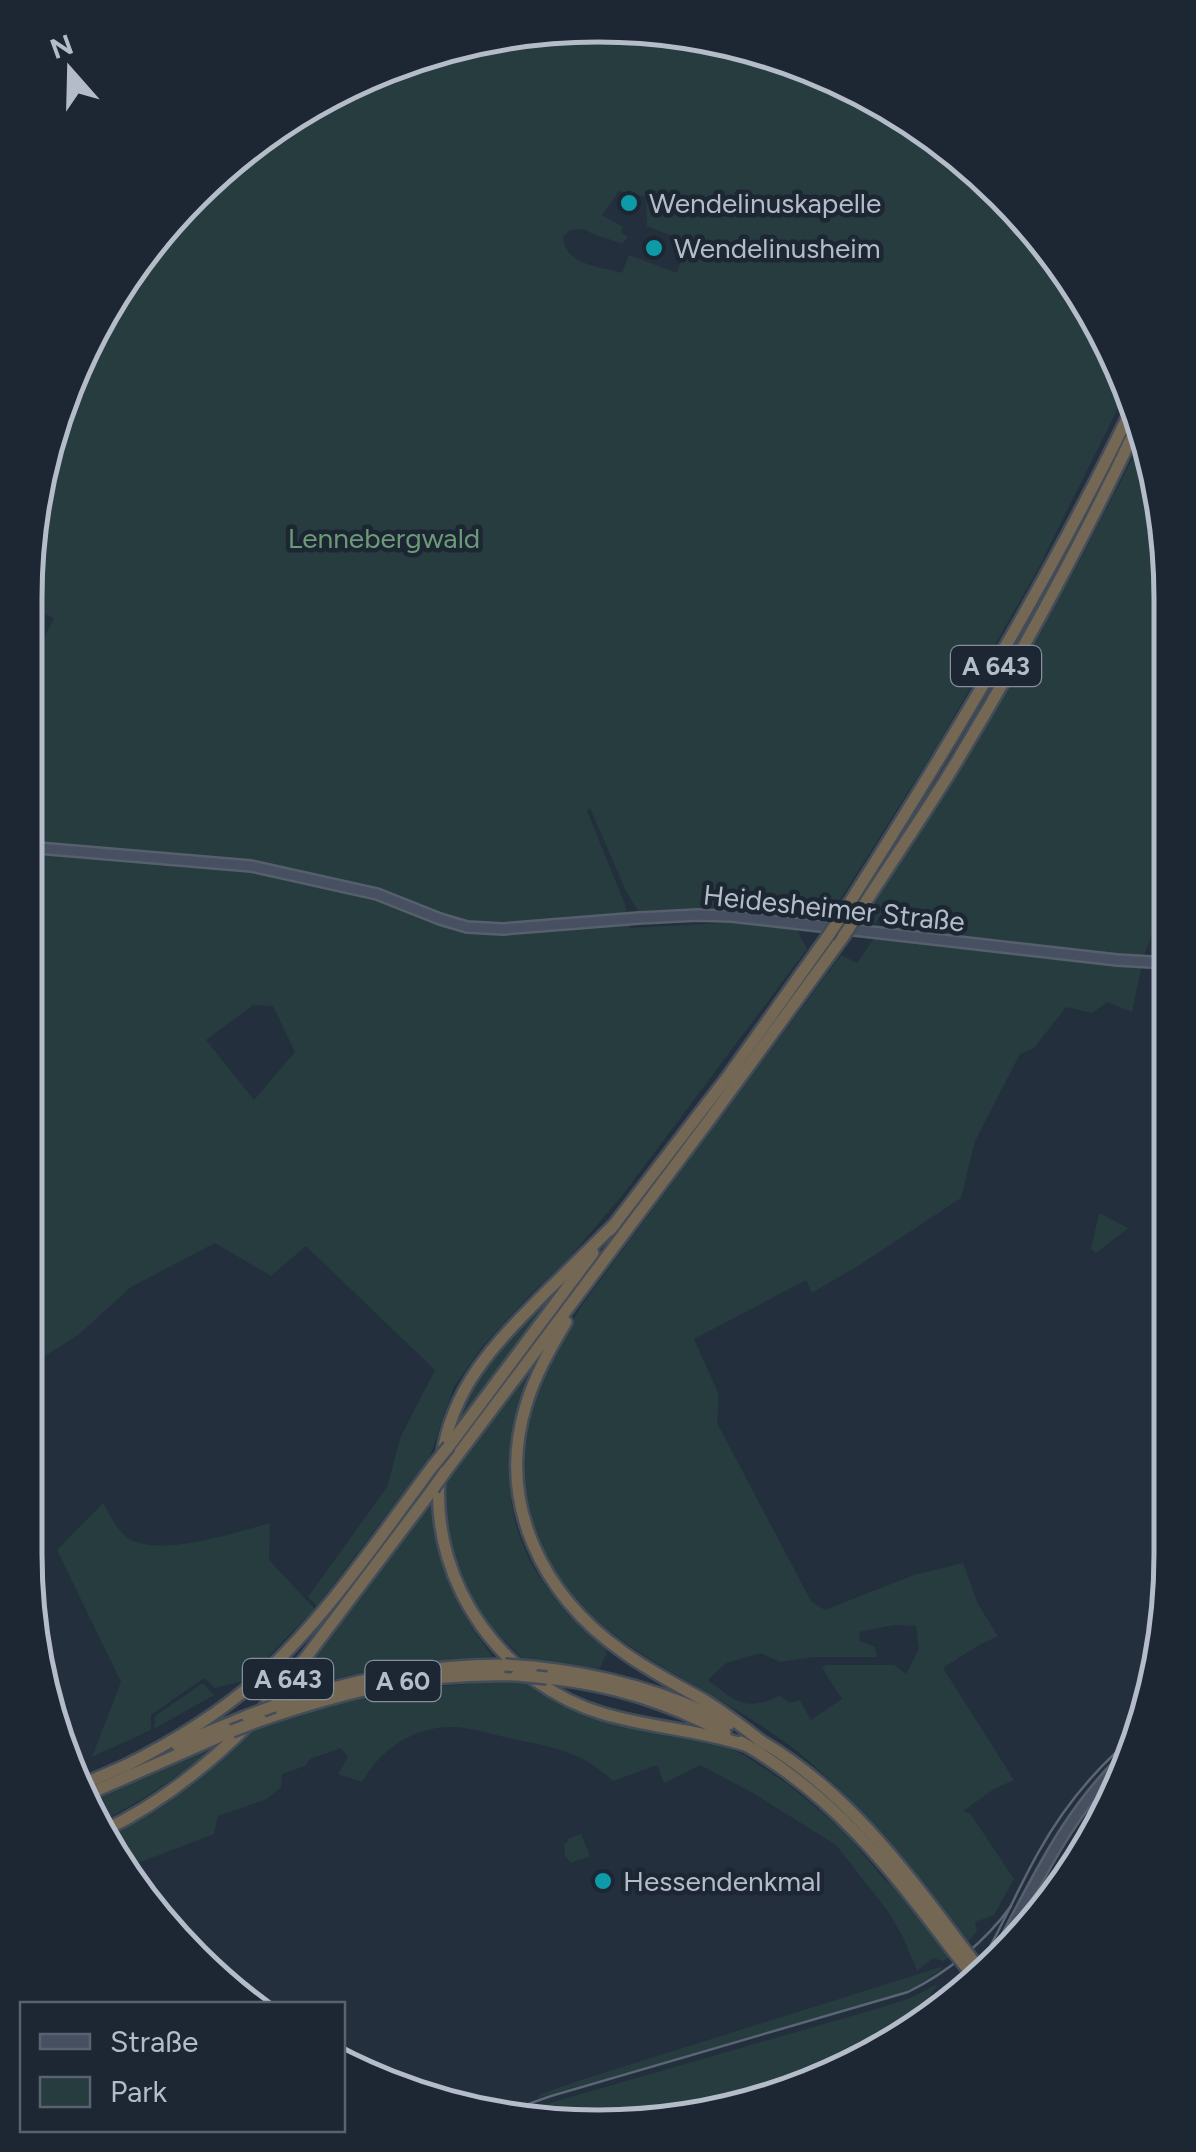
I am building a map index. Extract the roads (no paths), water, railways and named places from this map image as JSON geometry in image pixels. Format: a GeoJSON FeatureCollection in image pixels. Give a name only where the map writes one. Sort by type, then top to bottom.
{"type":"FeatureCollection","features":[{"type":"Feature","properties":{"kind":"highway","name":"A 643"},"geometry":{"type":"LineString","coordinates":[[114,1826],[176,1788],[255,1718],[432,1489],[448,1446],[729,1075],[828,936],[1002,656],[1125,421]]}},
{"type":"Feature","properties":{"kind":"highway","name":"A 643"},"geometry":{"type":"LineString","coordinates":[[123,1767],[194,1727],[266,1672],[326,1607],[590,1279],[853,922],[1014,663],[1131,440]]}},
{"type":"Feature","properties":{"kind":"highway"},"geometry":{"type":"LineString","coordinates":[[614,1224],[494,1344],[465,1386],[448,1426],[440,1468],[439,1512],[446,1555],[462,1594],[484,1631],[512,1662],[546,1688],[607,1715],[704,1733],[748,1746]]}},
{"type":"Feature","properties":{"kind":"highway"},"geometry":{"type":"LineString","coordinates":[[590,1279],[544,1358],[520,1429],[519,1494],[534,1548],[563,1597],[590,1625],[620,1650],[712,1706],[764,1744]]}},
{"type":"Feature","properties":{"kind":"highway","name":"A 60"},"geometry":{"type":"LineString","coordinates":[[91,1781],[274,1706],[389,1674],[447,1666],[505,1665],[582,1674],[640,1688],[696,1708],[764,1744],[822,1784],[894,1859],[969,1968]]}},
{"type":"Feature","properties":{"kind":"highway","name":"A 60"},"geometry":{"type":"LineString","coordinates":[[96,1791],[261,1720],[340,1694],[389,1683],[446,1676],[517,1675],[604,1687],[697,1719],[788,1773],[857,1831],[973,1964]]}},
{"type":"Feature","properties":{"kind":"main road","name":"Heidesheimer Straße"},"geometry":{"type":"LineString","coordinates":[[42,848],[251,866],[377,894],[440,920],[467,926],[503,929],[639,918],[730,916],[1154,962]]}},
{"type":"Feature","properties":{"kind":"main road"},"geometry":{"type":"LineString","coordinates":[[1014,1922],[1067,1826],[1107,1776]]}},
{"type":"Feature","properties":{"kind":"tram line"},"geometry":{"type":"LineString","coordinates":[[988,1950],[1059,1819],[1117,1752]]}},
{"type":"Feature","properties":{"kind":"tram line"},"geometry":{"type":"LineString","coordinates":[[525,2105],[908,1992],[965,1955],[1011,1906]]}},
{"type":"Feature","properties":{"kind":"place","name":"Wendelinuskapelle"},"geometry":{"type":"Point","coordinates":[629,203]}},
{"type":"Feature","properties":{"kind":"place","name":"Wendelinusheim"},"geometry":{"type":"Point","coordinates":[654,248]}},
{"type":"Feature","properties":{"kind":"place","name":"Hessendenkmal"},"geometry":{"type":"Point","coordinates":[603,1881]}},
{"type":"Feature","properties":{"kind":"park label","name":"Lennebergwald"},"geometry":{"type":"Point","coordinates":[384,538]}}]}
